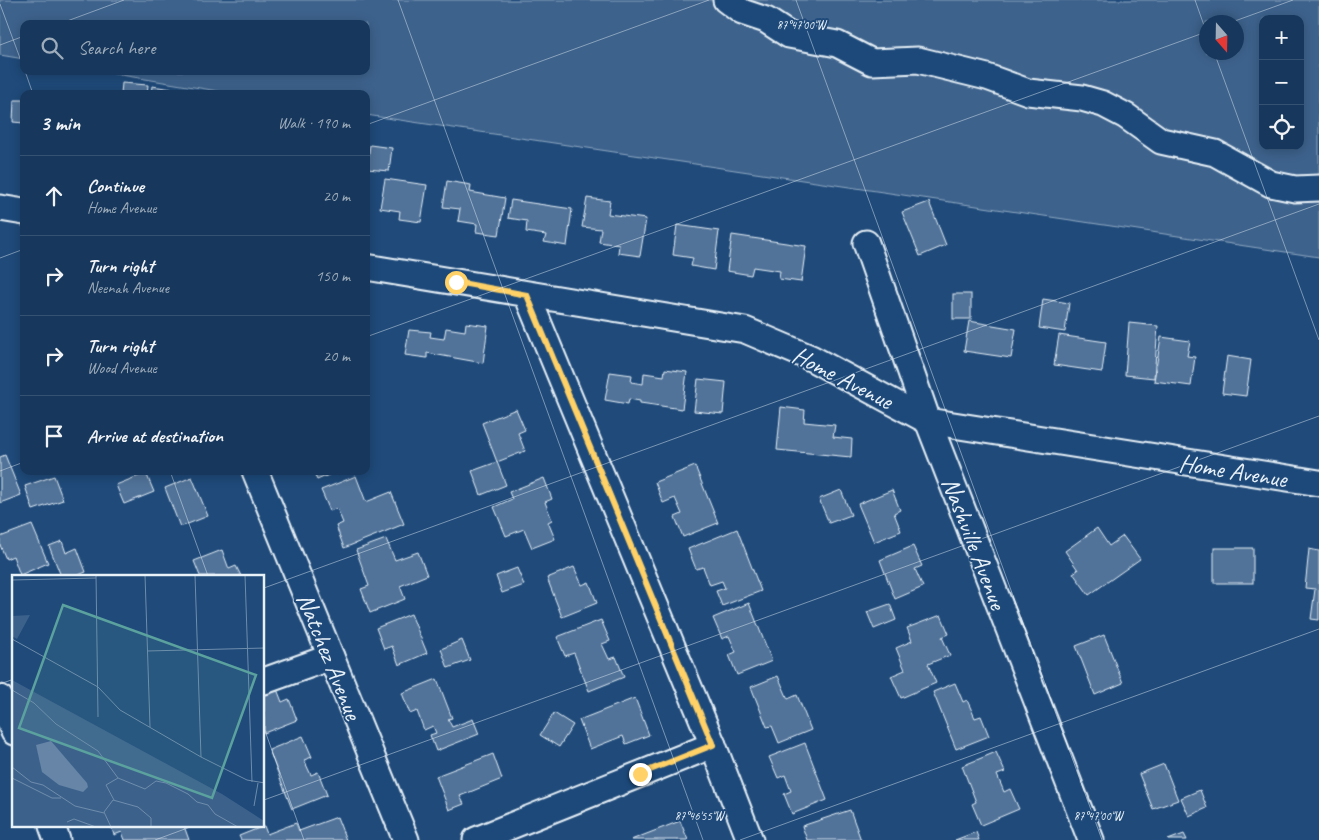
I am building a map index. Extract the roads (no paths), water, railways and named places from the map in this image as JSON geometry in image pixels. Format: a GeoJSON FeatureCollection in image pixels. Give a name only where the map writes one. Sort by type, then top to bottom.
{"type":"FeatureCollection","features":[{"type":"Feature","properties":{"kind":"street"},"geometry":{"type":"LineString","coordinates":[[726,0],[742,12],[766,20],[789,35],[837,44],[872,62],[918,60],[987,77],[1028,92],[1082,98],[1103,104],[1126,116],[1161,141],[1215,153],[1271,184],[1295,190],[1319,188]]}},
{"type":"Feature","properties":{"kind":"street"},"geometry":{"type":"LineString","coordinates":[[0,208],[20,211]]}},
{"type":"Feature","properties":{"kind":"street","name":"Nashville Avenue"},"geometry":{"type":"LineString","coordinates":[[866,243],[928,422],[1091,840]]}},
{"type":"Feature","properties":{"kind":"street","name":"Home Avenue"},"geometry":{"type":"LineString","coordinates":[[370,267],[527,295],[745,330],[811,358],[928,422],[1319,483]]}},
{"type":"Feature","properties":{"kind":"street"},"geometry":{"type":"LineString","coordinates":[[527,295],[713,745],[750,840]]}},
{"type":"Feature","properties":{"kind":"street","name":"Natchez Avenue"},"geometry":{"type":"LineString","coordinates":[[257,475],[406,840]]}},
{"type":"Feature","properties":{"kind":"street"},"geometry":{"type":"LineString","coordinates":[[265,681],[331,656]]}},
{"type":"Feature","properties":{"kind":"street"},"geometry":{"type":"LineString","coordinates":[[0,698],[12,727]]}},
{"type":"Feature","properties":{"kind":"street"},"geometry":{"type":"LineString","coordinates":[[476,840],[713,745]]}},
{"type":"Feature","properties":{"kind":"street"},"geometry":{"type":"LineString","coordinates":[[53,828],[57,840]]}}]}
